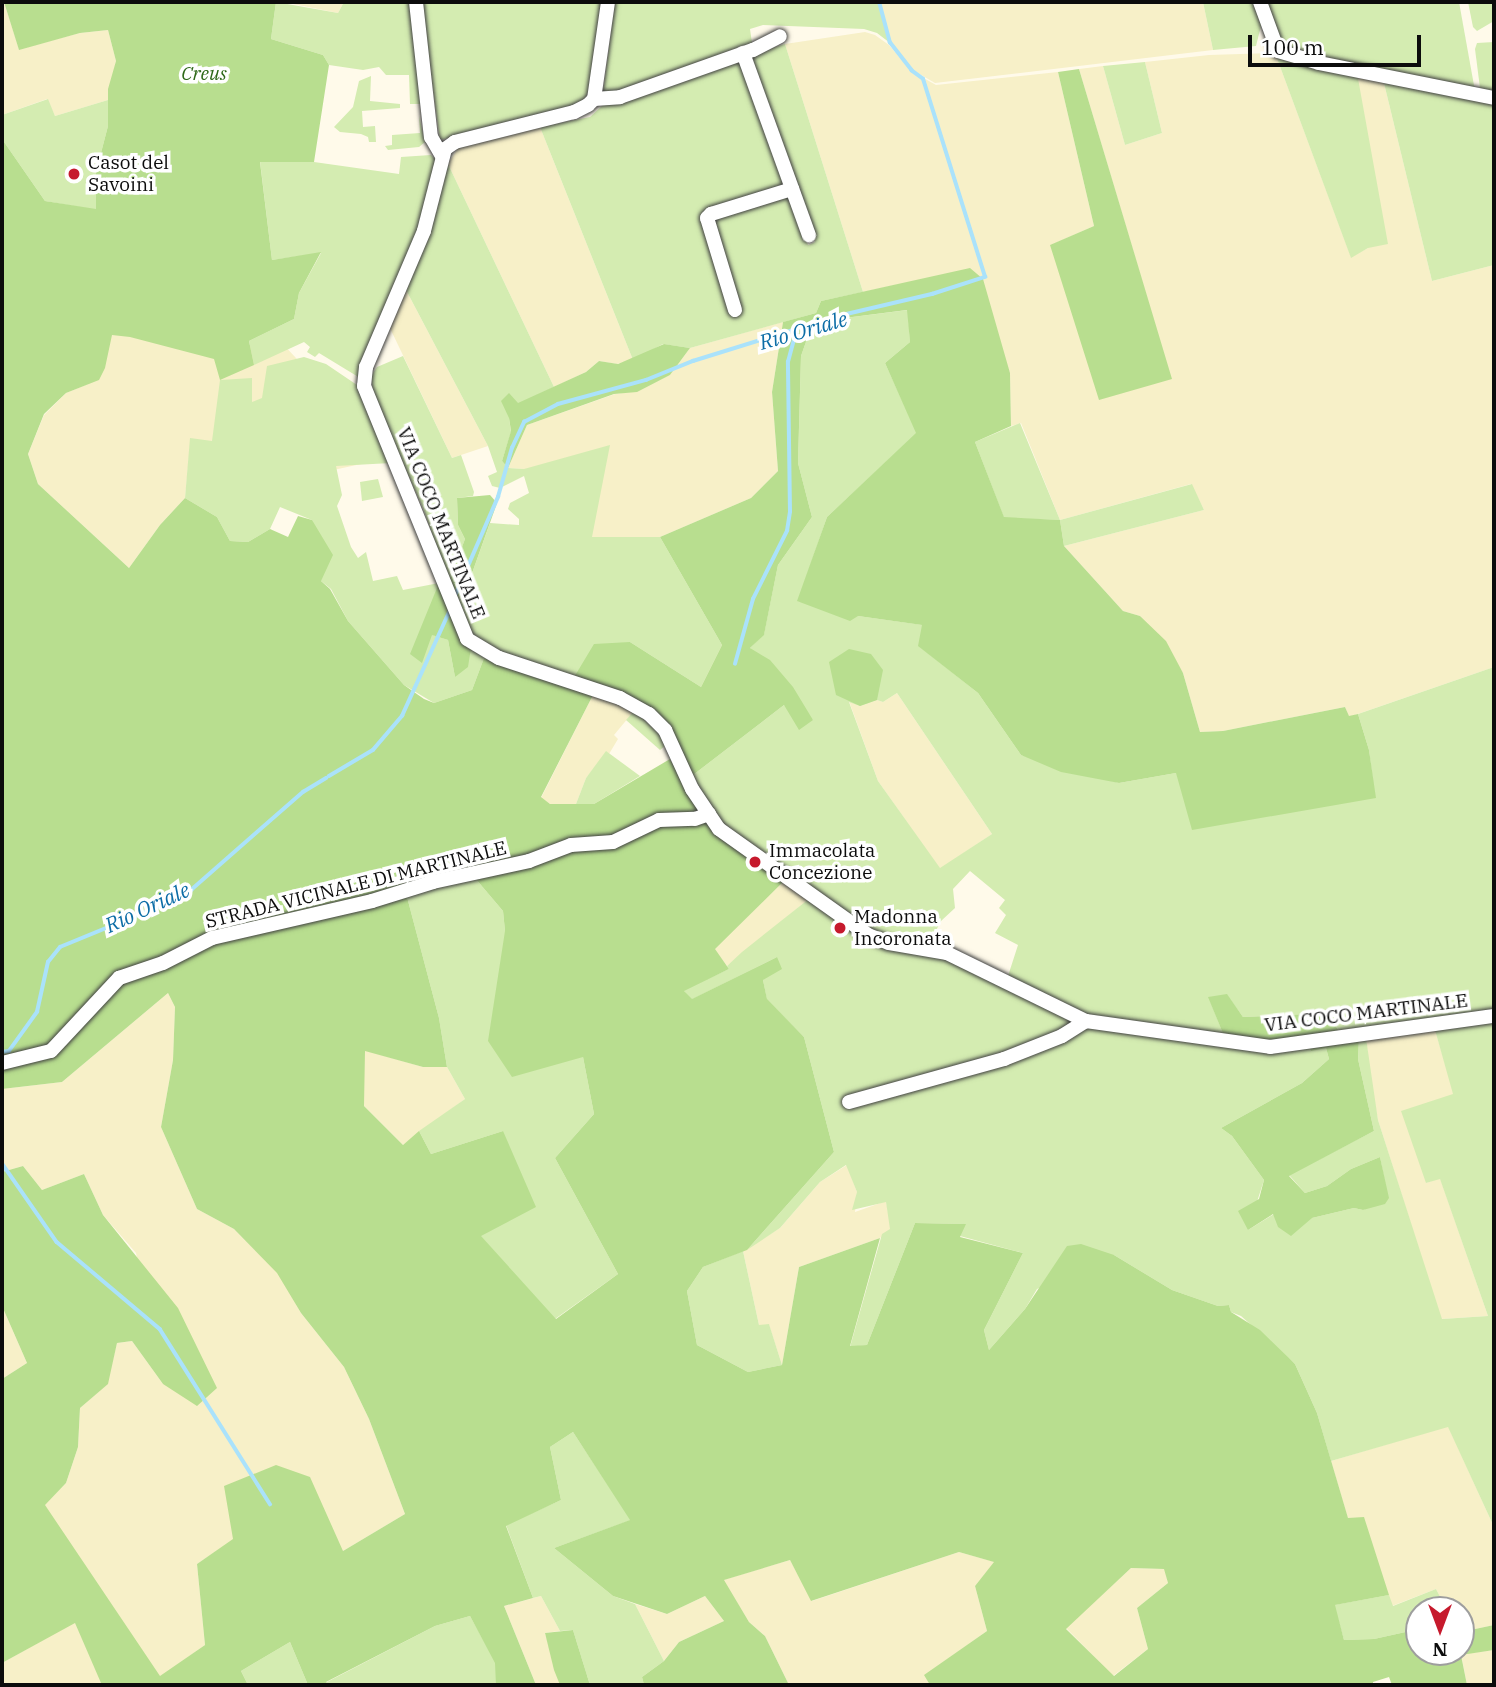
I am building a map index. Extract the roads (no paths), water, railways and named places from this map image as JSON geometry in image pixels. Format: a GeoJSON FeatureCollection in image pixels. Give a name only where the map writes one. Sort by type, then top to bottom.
{"type":"FeatureCollection","features":[{"type":"Feature","properties":{"kind":"street"},"geometry":{"type":"LineString","coordinates":[[416,2],[430,137],[442,156],[455,142],[574,112],[594,99],[620,97],[743,53],[780,36]]}},
{"type":"Feature","properties":{"kind":"street"},"geometry":{"type":"LineString","coordinates":[[594,99],[608,2]]}},
{"type":"Feature","properties":{"kind":"street"},"geometry":{"type":"LineString","coordinates":[[1260,2],[1278,51],[1307,60],[1494,98]]}},
{"type":"Feature","properties":{"kind":"street"},"geometry":{"type":"LineString","coordinates":[[743,53],[809,235]]}},
{"type":"Feature","properties":{"kind":"street","name":"VIA COCO MARTINALE"},"geometry":{"type":"LineString","coordinates":[[442,156],[424,231],[373,348],[364,386],[467,639],[499,658],[620,698],[649,714],[665,730],[692,789],[719,829],[868,935],[889,943],[947,953],[1086,1021],[1130,1030],[1270,1047],[1494,1016]]}},
{"type":"Feature","properties":{"kind":"street"},"geometry":{"type":"LineString","coordinates":[[735,310],[707,218],[711,214],[792,189]]}},
{"type":"Feature","properties":{"kind":"street","name":"STRADA VICINALE DI MARTINALE"},"geometry":{"type":"LineString","coordinates":[[2,1063],[51,1051],[119,978],[163,963],[212,938],[372,901],[433,882],[529,861],[571,845],[613,842],[659,820],[695,819],[709,814]]}},
{"type":"Feature","properties":{"kind":"street"},"geometry":{"type":"LineString","coordinates":[[849,1102],[1004,1059],[1062,1036],[1086,1021]]}},
{"type":"Feature","properties":{"kind":"waterway","name":"Rio Oriale"},"geometry":{"type":"LineString","coordinates":[[455,596],[498,497],[512,448],[524,422],[558,404],[646,380],[693,361],[838,316],[932,294],[985,277],[923,79],[912,71],[890,43],[879,2]]}},
{"type":"Feature","properties":{"kind":"waterway"},"geometry":{"type":"LineString","coordinates":[[735,664],[753,599],[787,531],[790,512],[788,362],[797,329]]}},
{"type":"Feature","properties":{"kind":"waterway","name":"Rio Oriale"},"geometry":{"type":"LineString","coordinates":[[329,776],[373,750],[402,716],[451,608]]}},
{"type":"Feature","properties":{"kind":"waterway","name":"Rio Oriale"},"geometry":{"type":"LineString","coordinates":[[2,1052],[9,1051],[37,1012],[48,962],[60,947],[165,904],[191,890],[303,792],[326,778]]}},
{"type":"Feature","properties":{"kind":"waterway","name":"Rio Oriale"},"geometry":{"type":"LineString","coordinates":[[2,1163],[57,1242],[160,1329],[270,1504]]}},
{"type":"Feature","properties":{"kind":"place","name":"Casot del Savoini"},"geometry":{"type":"Point","coordinates":[74,174]}},
{"type":"Feature","properties":{"kind":"place","name":"Immacolata Concezione"},"geometry":{"type":"Point","coordinates":[755,862]}},
{"type":"Feature","properties":{"kind":"place","name":"Madonna Incoronata"},"geometry":{"type":"Point","coordinates":[840,928]}},
{"type":"Feature","properties":{"kind":"park label","name":"Creus"},"geometry":{"type":"Point","coordinates":[204,74]}}]}
